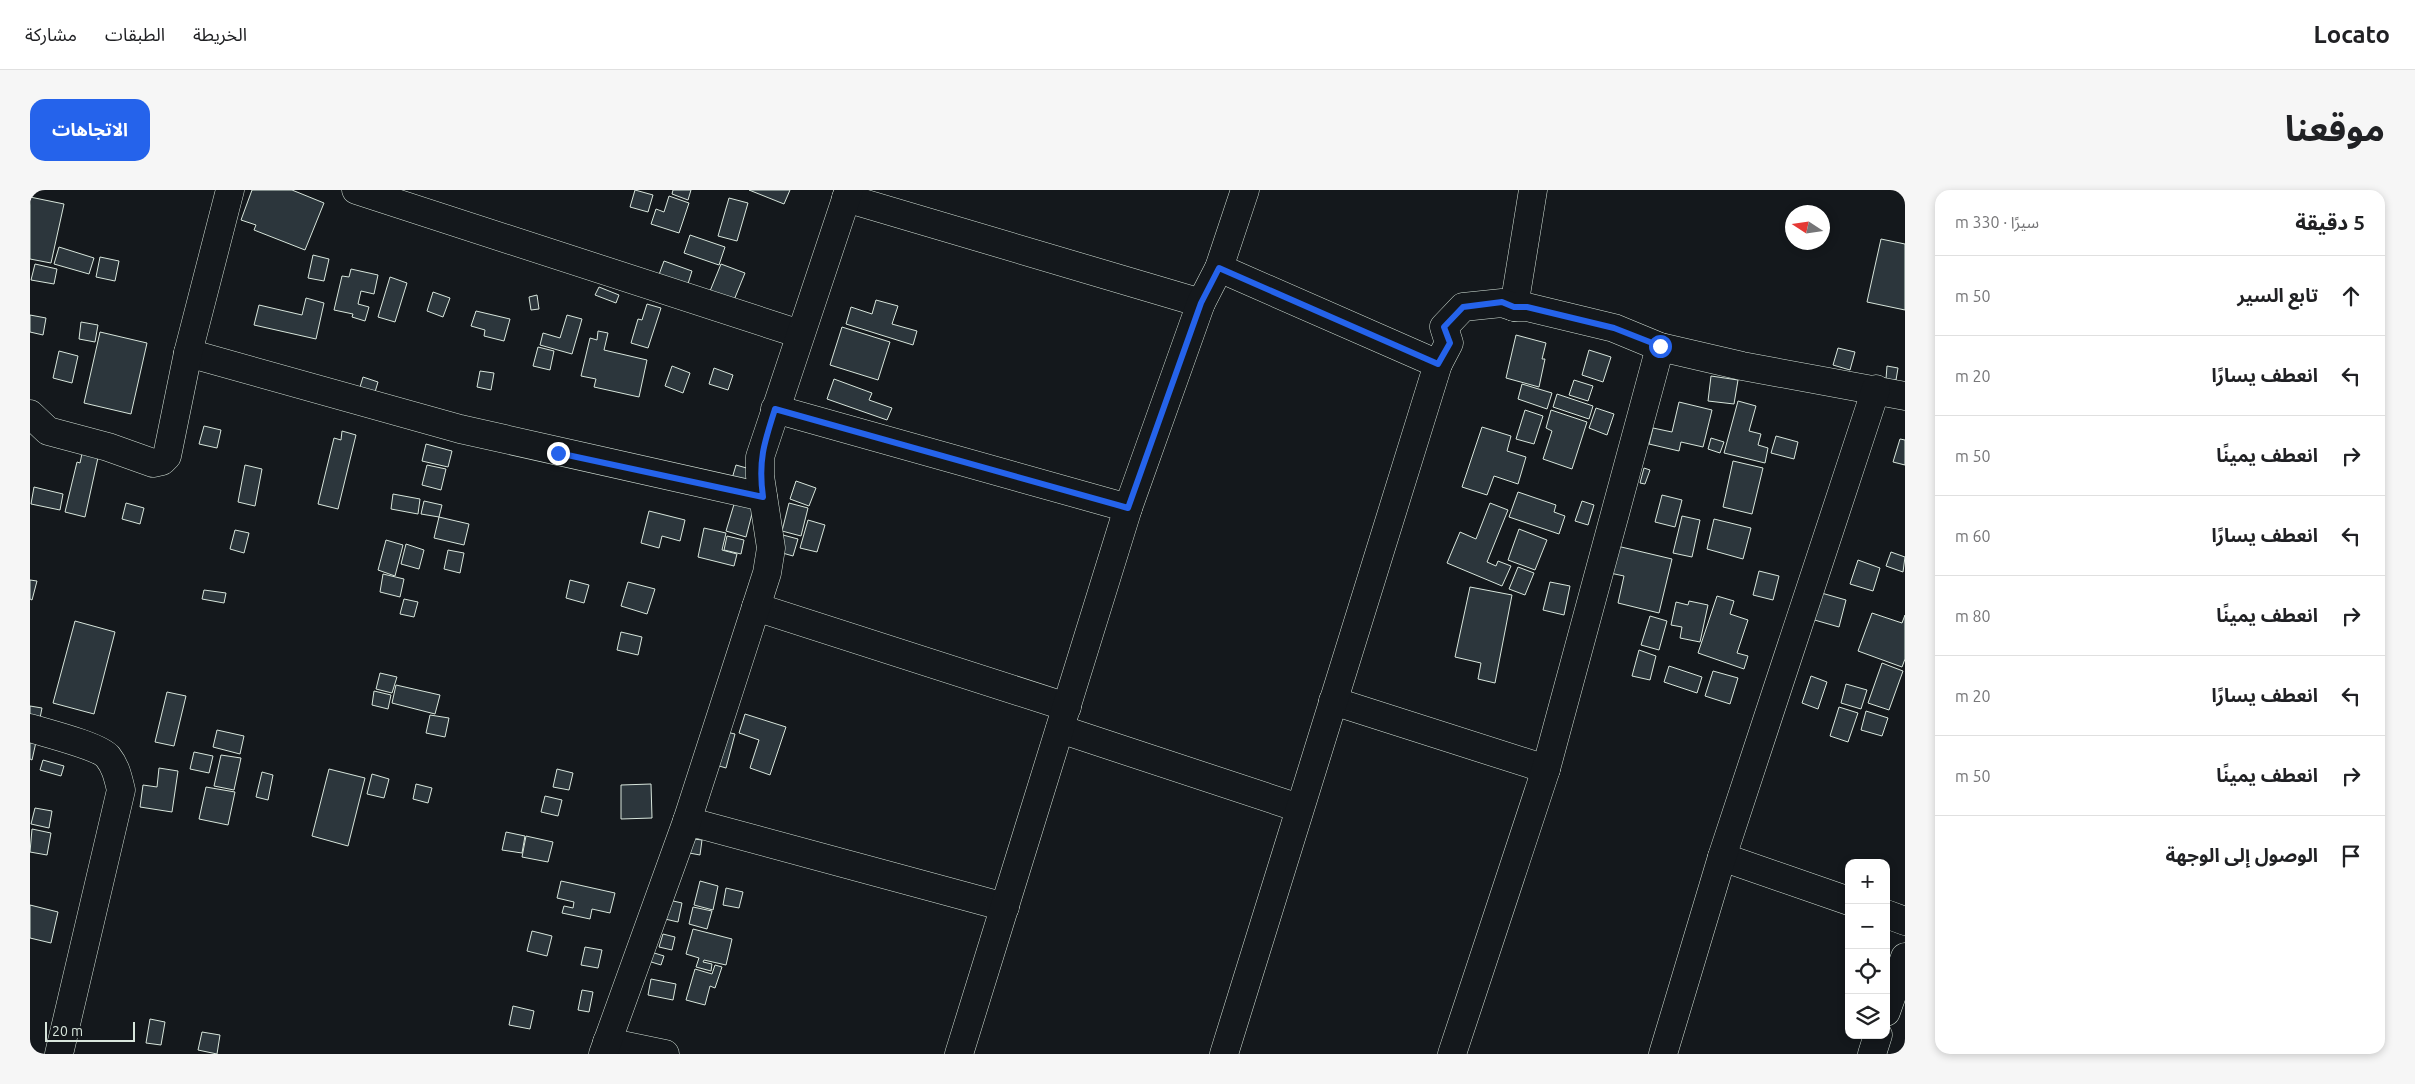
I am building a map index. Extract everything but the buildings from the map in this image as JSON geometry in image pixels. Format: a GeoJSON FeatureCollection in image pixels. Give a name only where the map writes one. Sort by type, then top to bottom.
{"type":"FeatureCollection","features":[{"type":"Feature","properties":{"kind":"street"},"geometry":{"type":"LineString","coordinates":[[31,418],[48,431],[108,447],[154,463],[162,461],[167,456],[171,447],[188,353],[230,190]]}},
{"type":"Feature","properties":{"kind":"street"},"geometry":{"type":"LineString","coordinates":[[356,190],[800,334]]}},
{"type":"Feature","properties":{"kind":"street"},"geometry":{"type":"LineString","coordinates":[[959,1054],[1128,508],[1201,303],[1219,268],[1245,190]]}},
{"type":"Feature","properties":{"kind":"street"},"geometry":{"type":"LineString","coordinates":[[1514,307],[1533,190]]}},
{"type":"Feature","properties":{"kind":"street"},"geometry":{"type":"LineString","coordinates":[[665,1054],[605,1048],[687,821],[767,573],[771,548],[760,476],[760,457],[848,194],[1201,303]]}},
{"type":"Feature","properties":{"kind":"street"},"geometry":{"type":"LineString","coordinates":[[1219,268],[1438,364]]}},
{"type":"Feature","properties":{"kind":"street"},"geometry":{"type":"LineString","coordinates":[[1224,1054],[1298,808],[1438,364],[1450,343],[1444,327],[1463,307],[1502,302],[1514,307],[1527,307],[1614,328],[1660,346],[1742,366],[1876,389],[1905,396]]}},
{"type":"Feature","properties":{"kind":"street"},"geometry":{"type":"LineString","coordinates":[[1452,1054],[1546,769],[1660,346]]}},
{"type":"Feature","properties":{"kind":"street"},"geometry":{"type":"LineString","coordinates":[[188,353],[460,429],[763,497]]}},
{"type":"Feature","properties":{"kind":"street"},"geometry":{"type":"LineString","coordinates":[[1664,1054],[1722,857],[1876,389]]}},
{"type":"Feature","properties":{"kind":"street"},"geometry":{"type":"LineString","coordinates":[[775,409],[1128,508]]}},
{"type":"Feature","properties":{"kind":"street"},"geometry":{"type":"LineString","coordinates":[[756,607],[1064,718],[1298,808]]}},
{"type":"Feature","properties":{"kind":"street"},"geometry":{"type":"LineString","coordinates":[[1333,701],[1546,769]]}},
{"type":"Feature","properties":{"kind":"street"},"geometry":{"type":"LineString","coordinates":[[30,728],[92,748],[107,755],[116,770],[121,790],[59,1054]]}},
{"type":"Feature","properties":{"kind":"street"},"geometry":{"type":"LineString","coordinates":[[687,821],[1004,907]]}},
{"type":"Feature","properties":{"kind":"street"},"geometry":{"type":"LineString","coordinates":[[1722,857],[1845,900]]}},
{"type":"Feature","properties":{"kind":"street"},"geometry":{"type":"LineString","coordinates":[[1890,915],[1905,921]]}},
{"type":"Feature","properties":{"kind":"street"},"geometry":{"type":"LineString","coordinates":[[1890,1000],[1905,957]]}},
{"type":"Feature","properties":{"kind":"street"},"geometry":{"type":"LineString","coordinates":[[1872,1054],[1877,1039]]}},
{"type":"Feature","properties":{"kind":"route"},"geometry":{"type":"LineString","coordinates":[[558,453],[763,497],[760,457],[775,409],[1128,508],[1201,303],[1219,268],[1438,364],[1450,343],[1444,327],[1463,307],[1502,302],[1514,307],[1527,307],[1614,328],[1660,346]]}}]}
